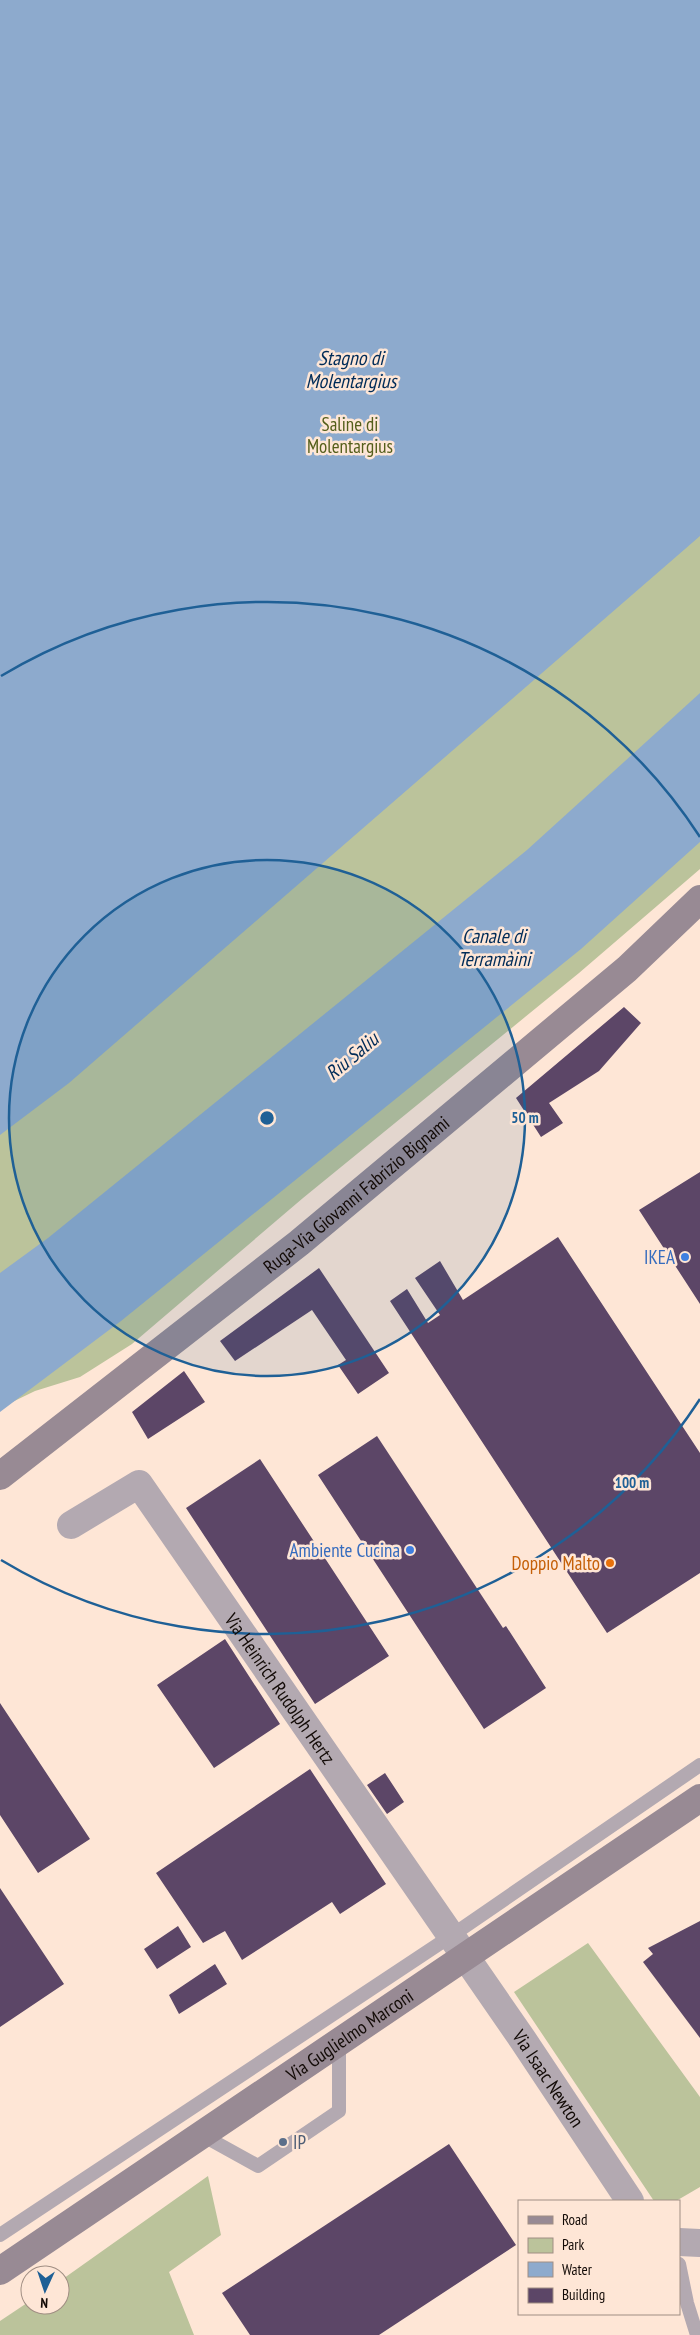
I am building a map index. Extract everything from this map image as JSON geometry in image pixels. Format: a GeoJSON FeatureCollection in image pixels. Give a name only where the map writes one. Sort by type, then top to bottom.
{"type":"FeatureCollection","features":[{"type":"Feature","properties":{"kind":"main road","name":"Ruga-Via Giovanni Fabrizio Bignami"},"geometry":{"type":"LineString","coordinates":[[0,1476],[299,1243],[627,969],[700,899]]}},
{"type":"Feature","properties":{"kind":"main road","name":"Via Guglielmo Marconi"},"geometry":{"type":"LineString","coordinates":[[0,2270],[339,2042],[458,1947],[700,1798]]}},
{"type":"Feature","properties":{"kind":"street","name":"Via Heinrich Rudolph Hertz"},"geometry":{"type":"LineString","coordinates":[[71,1525],[138,1484],[458,1947]]}},
{"type":"Feature","properties":{"kind":"street","name":"Via Isaac Newton"},"geometry":{"type":"LineString","coordinates":[[458,1947],[523,2040],[629,2200]]}},
{"type":"Feature","properties":{"kind":"street"},"geometry":{"type":"LineString","coordinates":[[680,2242],[700,2243]]}},
{"type":"Feature","properties":{"kind":"lane"},"geometry":{"type":"LineString","coordinates":[[0,2235],[458,1947],[700,1765]]}},
{"type":"Feature","properties":{"kind":"lane"},"geometry":{"type":"LineString","coordinates":[[202,2135],[258,2166],[339,2112],[339,2042]]}},
{"type":"Feature","properties":{"kind":"lane"},"geometry":{"type":"LineString","coordinates":[[680,2269],[687,2304],[697,2335]]}},
{"type":"Feature","properties":{"kind":"green space","name":"Stagno di Molentargius"},"geometry":{"type":"Polygon","coordinates":[[[0,0],[700,0],[700,869],[579,973],[303,1198],[132,1344],[80,1377],[35,1391],[0,1408],[0,0]]]}},
{"type":"Feature","properties":{"kind":"green space"},"geometry":{"type":"Polygon","coordinates":[[[588,1943],[700,2097],[700,2187],[678,2200],[653,2200],[514,1992],[588,1943]]]}},
{"type":"Feature","properties":{"kind":"green space"},"geometry":{"type":"Polygon","coordinates":[[[208,2176],[221,2235],[169,2272],[194,2335],[0,2335],[0,2321],[20,2308],[20,2315],[70,2315],[70,2274],[208,2176]]]}},
{"type":"Feature","properties":{"kind":"water","name":"Stagno di Molentargius"},"geometry":{"type":"Polygon","coordinates":[[[0,0],[700,0],[700,536],[69,1083],[0,1135],[0,0]]]}},
{"type":"Feature","properties":{"kind":"water","name":"Canale di Terramàini"},"geometry":{"type":"Polygon","coordinates":[[[700,693],[700,842],[581,949],[121,1321],[0,1412],[0,1273],[48,1238],[527,850],[700,693]]]}},
{"type":"Feature","properties":{"kind":"building"},"geometry":{"type":"Polygon","coordinates":[[[624,1007],[641,1023],[599,1071],[549,1103],[563,1123],[541,1137],[516,1098],[624,1007]]]}},
{"type":"Feature","properties":{"kind":"building","name":"IKEA"},"geometry":{"type":"Polygon","coordinates":[[[700,1172],[700,1304],[639,1210],[700,1172]]]}},
{"type":"Feature","properties":{"kind":"building"},"geometry":{"type":"Polygon","coordinates":[[[558,1237],[700,1453],[700,1573],[607,1633],[390,1301],[407,1289],[428,1323],[440,1315],[415,1278],[440,1261],[463,1300],[558,1237]]]}},
{"type":"Feature","properties":{"kind":"building"},"geometry":{"type":"Polygon","coordinates":[[[319,1268],[389,1373],[358,1394],[338,1365],[346,1360],[312,1310],[235,1361],[220,1341],[319,1268]]]}},
{"type":"Feature","properties":{"kind":"building"},"geometry":{"type":"Polygon","coordinates":[[[184,1371],[205,1402],[148,1439],[132,1412],[184,1371]]]}},
{"type":"Feature","properties":{"kind":"building","name":"Ambiente Cucina"},"geometry":{"type":"Polygon","coordinates":[[[377,1436],[503,1628],[506,1626],[546,1688],[484,1729],[318,1475],[377,1436]]]}},
{"type":"Feature","properties":{"kind":"building"},"geometry":{"type":"Polygon","coordinates":[[[260,1459],[389,1656],[315,1704],[186,1508],[260,1459]]]}},
{"type":"Feature","properties":{"kind":"building"},"geometry":{"type":"Polygon","coordinates":[[[225,1639],[280,1724],[214,1768],[157,1685],[225,1639]]]}},
{"type":"Feature","properties":{"kind":"building"},"geometry":{"type":"Polygon","coordinates":[[[0,1703],[90,1839],[38,1873],[0,1815],[0,1703]]]}},
{"type":"Feature","properties":{"kind":"building"},"geometry":{"type":"Polygon","coordinates":[[[310,1769],[386,1884],[340,1914],[332,1902],[242,1960],[225,1931],[203,1943],[156,1873],[310,1769]]]}},
{"type":"Feature","properties":{"kind":"building"},"geometry":{"type":"Polygon","coordinates":[[[385,1773],[404,1802],[387,1814],[367,1785],[385,1773]]]}},
{"type":"Feature","properties":{"kind":"building"},"geometry":{"type":"Polygon","coordinates":[[[0,1888],[64,1984],[0,2027],[0,1888]]]}},
{"type":"Feature","properties":{"kind":"building"},"geometry":{"type":"Polygon","coordinates":[[[700,1921],[700,2038],[643,1962],[653,1954],[648,1948],[700,1921]]]}},
{"type":"Feature","properties":{"kind":"building"},"geometry":{"type":"Polygon","coordinates":[[[178,1926],[191,1947],[157,1969],[144,1949],[178,1926]]]}},
{"type":"Feature","properties":{"kind":"building"},"geometry":{"type":"Polygon","coordinates":[[[215,1964],[227,1984],[179,2014],[169,1995],[215,1964]]]}},
{"type":"Feature","properties":{"kind":"building"},"geometry":{"type":"Polygon","coordinates":[[[449,2144],[516,2245],[379,2335],[250,2335],[222,2293],[449,2144]]]}},
{"type":"Feature","properties":{"kind":"place","name":"IKEA"},"geometry":{"type":"Point","coordinates":[685,1257]}},
{"type":"Feature","properties":{"kind":"place","name":"Ambiente Cucina"},"geometry":{"type":"Point","coordinates":[410,1550]}},
{"type":"Feature","properties":{"kind":"place","name":"Doppio Malto"},"geometry":{"type":"Point","coordinates":[610,1563]}},
{"type":"Feature","properties":{"kind":"place","name":"IP"},"geometry":{"type":"Point","coordinates":[283,2142]}},
{"type":"Feature","properties":{"kind":"park label","name":"Saline di Molentargius"},"geometry":{"type":"Point","coordinates":[350,435]}},
{"type":"Feature","properties":{"kind":"water label","name":"Riu Saliu"},"geometry":{"type":"Point","coordinates":[352,1056]}}]}
